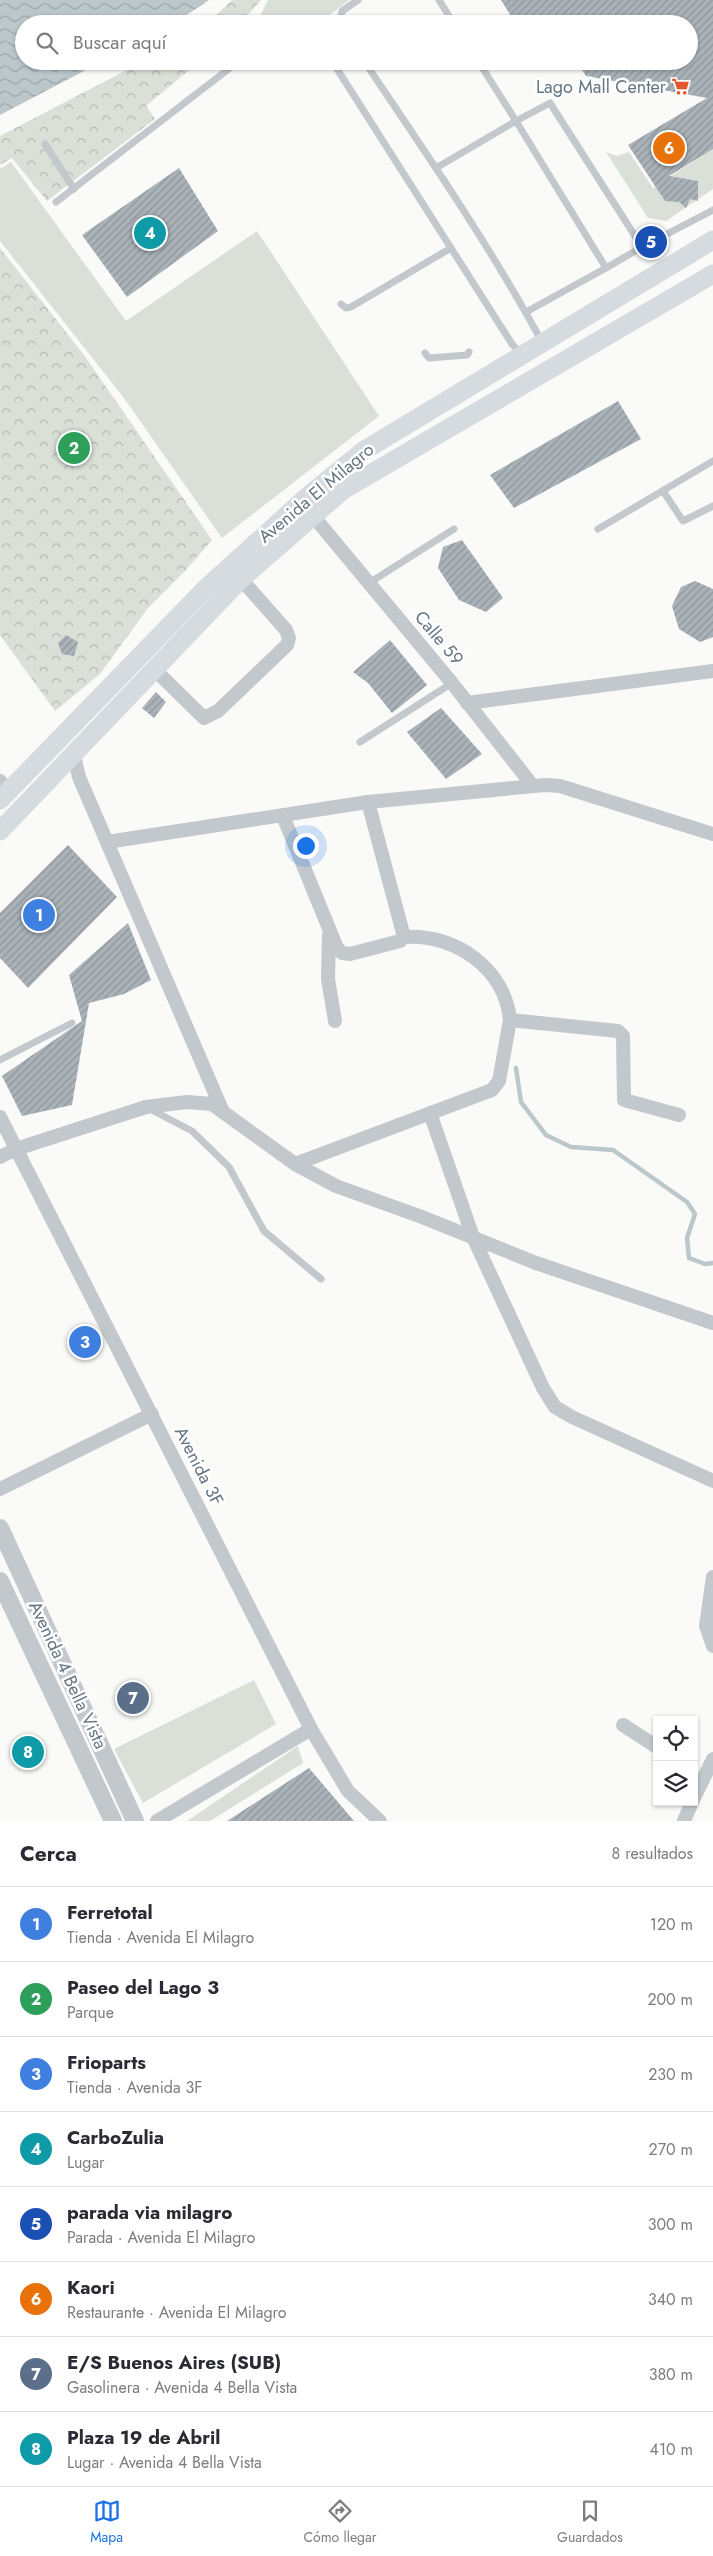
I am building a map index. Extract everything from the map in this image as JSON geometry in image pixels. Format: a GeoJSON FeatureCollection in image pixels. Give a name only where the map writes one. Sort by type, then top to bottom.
{"type":"FeatureCollection","features":[{"type":"Feature","properties":{"kind":"main road","name":"Avenida El Milagro"},"geometry":{"type":"LineString","coordinates":[[3,791],[205,589],[309,495],[363,451],[712,244]]}},
{"type":"Feature","properties":{"kind":"main road","name":"Avenida El Milagro"},"geometry":{"type":"LineString","coordinates":[[0,831],[241,580],[344,490],[713,274]]}},
{"type":"Feature","properties":{"kind":"street","name":"Calle 59"},"geometry":{"type":"LineString","coordinates":[[314,517],[452,683],[533,786]]}},
{"type":"Feature","properties":{"kind":"street"},"geometry":{"type":"LineString","coordinates":[[155,670],[204,718],[218,711],[287,645],[289,638],[286,630],[241,580]]}},
{"type":"Feature","properties":{"kind":"street"},"geometry":{"type":"LineString","coordinates":[[467,703],[713,671]]}},
{"type":"Feature","properties":{"kind":"street"},"geometry":{"type":"LineString","coordinates":[[74,756],[79,777],[224,1113]]}},
{"type":"Feature","properties":{"kind":"street"},"geometry":{"type":"LineString","coordinates":[[107,842],[368,802],[533,786],[560,786],[713,834]]}},
{"type":"Feature","properties":{"kind":"street"},"geometry":{"type":"LineString","coordinates":[[368,802],[404,937]]}},
{"type":"Feature","properties":{"kind":"street"},"geometry":{"type":"LineString","coordinates":[[283,816],[337,948],[342,953],[350,954],[400,941],[404,937],[436,939],[468,951],[493,977],[509,1005],[510,1020],[497,1086],[296,1164]]}},
{"type":"Feature","properties":{"kind":"street"},"geometry":{"type":"LineString","coordinates":[[329,929],[328,979],[335,1021]]}},
{"type":"Feature","properties":{"kind":"street"},"geometry":{"type":"LineString","coordinates":[[510,1020],[622,1033],[624,1036],[624,1100],[678,1115]]}},
{"type":"Feature","properties":{"kind":"street"},"geometry":{"type":"LineString","coordinates":[[0,1157],[16,1149],[146,1107],[188,1102],[212,1104],[296,1164],[336,1186],[536,1263],[713,1323]]}},
{"type":"Feature","properties":{"kind":"street"},"geometry":{"type":"LineString","coordinates":[[430,1113],[472,1237],[544,1388],[555,1407],[572,1417],[713,1481]]}},
{"type":"Feature","properties":{"kind":"street","name":"Avenida 3F"},"geometry":{"type":"LineString","coordinates":[[0,1117],[311,1729],[348,1791],[380,1821]]}},
{"type":"Feature","properties":{"kind":"street"},"geometry":{"type":"LineString","coordinates":[[0,1489],[152,1414]]}},
{"type":"Feature","properties":{"kind":"street","name":"Avenida 4 Bella Vista"},"geometry":{"type":"LineString","coordinates":[[0,1528],[135,1821]]}},
{"type":"Feature","properties":{"kind":"street"},"geometry":{"type":"LineString","coordinates":[[713,1577],[706,1626],[713,1646]]}},
{"type":"Feature","properties":{"kind":"street","name":"Avenida 4 Bella Vista"},"geometry":{"type":"LineString","coordinates":[[0,1581],[113,1821]]}},
{"type":"Feature","properties":{"kind":"street"},"geometry":{"type":"LineString","coordinates":[[623,1725],[653,1744]]}},
{"type":"Feature","properties":{"kind":"street"},"geometry":{"type":"LineString","coordinates":[[157,1821],[311,1729]]}},
{"type":"Feature","properties":{"kind":"street"},"geometry":{"type":"LineString","coordinates":[[698,1790],[713,1760]]}},
{"type":"Feature","properties":{"kind":"street"},"geometry":{"type":"LineString","coordinates":[[684,1821],[690,1806]]}},
{"type":"Feature","properties":{"kind":"lane"},"geometry":{"type":"LineString","coordinates":[[341,15],[342,11],[358,0]]}},
{"type":"Feature","properties":{"kind":"lane"},"geometry":{"type":"LineString","coordinates":[[439,0],[448,15]]}},
{"type":"Feature","properties":{"kind":"lane"},"geometry":{"type":"LineString","coordinates":[[56,202],[228,70]]}},
{"type":"Feature","properties":{"kind":"lane"},"geometry":{"type":"LineString","coordinates":[[338,70],[512,344],[522,355]]}},
{"type":"Feature","properties":{"kind":"lane"},"geometry":{"type":"LineString","coordinates":[[370,70],[436,168],[526,312],[543,343]]}},
{"type":"Feature","properties":{"kind":"lane"},"geometry":{"type":"LineString","coordinates":[[484,70],[606,268]]}},
{"type":"Feature","properties":{"kind":"lane"},"geometry":{"type":"LineString","coordinates":[[436,168],[516,120],[550,103],[642,247]]}},
{"type":"Feature","properties":{"kind":"lane"},"geometry":{"type":"LineString","coordinates":[[45,144],[74,189]]}},
{"type":"Feature","properties":{"kind":"lane"},"geometry":{"type":"LineString","coordinates":[[526,312],[642,247],[713,210]]}},
{"type":"Feature","properties":{"kind":"lane"},"geometry":{"type":"LineString","coordinates":[[341,304],[346,308],[351,307],[451,248]]}},
{"type":"Feature","properties":{"kind":"lane"},"geometry":{"type":"LineString","coordinates":[[425,353],[429,358],[435,358],[467,355],[469,352]]}},
{"type":"Feature","properties":{"kind":"lane"},"geometry":{"type":"LineString","coordinates":[[598,530],[713,461]]}},
{"type":"Feature","properties":{"kind":"lane"},"geometry":{"type":"LineString","coordinates":[[662,491],[683,521],[713,506]]}},
{"type":"Feature","properties":{"kind":"lane"},"geometry":{"type":"LineString","coordinates":[[369,583],[454,529]]}},
{"type":"Feature","properties":{"kind":"lane"},"geometry":{"type":"LineString","coordinates":[[360,742],[452,683]]}},
{"type":"Feature","properties":{"kind":"lane"},"geometry":{"type":"LineString","coordinates":[[0,1060],[72,1023]]}},
{"type":"Feature","properties":{"kind":"lane"},"geometry":{"type":"LineString","coordinates":[[146,1107],[192,1131],[229,1166],[264,1230],[321,1279]]}},
{"type":"Feature","properties":{"kind":"green space"},"geometry":{"type":"Polygon","coordinates":[[[232,0],[261,0],[248,15],[216,15],[232,0]]]}},
{"type":"Feature","properties":{"kind":"green space"},"geometry":{"type":"Polygon","coordinates":[[[268,0],[349,0],[330,15],[260,15],[268,0]]]}},
{"type":"Feature","properties":{"kind":"green space"},"geometry":{"type":"Polygon","coordinates":[[[127,70],[189,70],[146,106],[155,119],[47,201],[12,158],[0,165],[0,136],[127,70]]]}},
{"type":"Feature","properties":{"kind":"green space"},"geometry":{"type":"Polygon","coordinates":[[[713,149],[713,189],[666,221],[648,218],[606,152],[617,156],[629,152],[653,188],[713,149]]]}},
{"type":"Feature","properties":{"kind":"green space"},"geometry":{"type":"Polygon","coordinates":[[[11,162],[126,321],[257,231],[379,416],[222,538],[124,398],[0,241],[0,169],[11,162]]]}},
{"type":"Feature","properties":{"kind":"green space"},"geometry":{"type":"Polygon","coordinates":[[[0,248],[84,355],[212,540],[186,570],[148,608],[100,674],[55,711],[0,635],[0,248]]]}},
{"type":"Feature","properties":{"kind":"green space"},"geometry":{"type":"Polygon","coordinates":[[[254,1680],[276,1724],[143,1803],[114,1749],[254,1680]]]}},
{"type":"Feature","properties":{"kind":"green space"},"geometry":{"type":"Polygon","coordinates":[[[298,1746],[303,1763],[210,1821],[187,1821],[298,1746]]]}},
{"type":"Feature","properties":{"kind":"water"},"geometry":{"type":"Polygon","coordinates":[[[0,0],[209,0],[186,15],[15,15],[15,70],[86,70],[0,115],[0,0]]]}},
{"type":"Feature","properties":{"kind":"building","name":"Lago Mall Center"},"geometry":{"type":"Polygon","coordinates":[[[501,0],[713,0],[713,149],[669,176],[698,181],[698,201],[690,199],[686,208],[679,202],[665,201],[628,145],[707,98],[586,76],[582,70],[698,70],[698,15],[510,15],[501,0]]]}},
{"type":"Feature","properties":{"kind":"building"},"geometry":{"type":"Polygon","coordinates":[[[179,168],[218,231],[127,297],[82,235],[179,168]]]}},
{"type":"Feature","properties":{"kind":"building"},"geometry":{"type":"Polygon","coordinates":[[[618,401],[641,439],[514,508],[490,475],[618,401]]]}},
{"type":"Feature","properties":{"kind":"building"},"geometry":{"type":"Polygon","coordinates":[[[462,540],[503,598],[486,612],[459,600],[438,568],[443,547],[462,540]]]}},
{"type":"Feature","properties":{"kind":"building"},"geometry":{"type":"Polygon","coordinates":[[[695,581],[713,589],[713,637],[700,642],[679,629],[672,606],[681,587],[695,581]]]}},
{"type":"Feature","properties":{"kind":"building"},"geometry":{"type":"Polygon","coordinates":[[[66,635],[78,642],[74,656],[62,654],[58,643],[66,635]]]}},
{"type":"Feature","properties":{"kind":"building"},"geometry":{"type":"Polygon","coordinates":[[[390,640],[427,685],[392,713],[368,683],[353,672],[390,640]]]}},
{"type":"Feature","properties":{"kind":"building"},"geometry":{"type":"Polygon","coordinates":[[[156,692],[166,702],[154,718],[142,708],[156,692]]]}},
{"type":"Feature","properties":{"kind":"building"},"geometry":{"type":"Polygon","coordinates":[[[441,708],[482,754],[446,779],[407,732],[441,708]]]}},
{"type":"Feature","properties":{"kind":"building"},"geometry":{"type":"Polygon","coordinates":[[[68,845],[117,897],[28,988],[0,958],[0,913],[68,845]]]}},
{"type":"Feature","properties":{"kind":"building"},"geometry":{"type":"Polygon","coordinates":[[[128,923],[151,980],[124,994],[89,1003],[72,1105],[22,1116],[2,1076],[82,1021],[69,975],[128,923]]]}},
{"type":"Feature","properties":{"kind":"building"},"geometry":{"type":"Polygon","coordinates":[[[309,1768],[354,1821],[227,1821],[309,1768]]]}},
{"type":"Feature","properties":{"kind":"waterway"},"geometry":{"type":"LineString","coordinates":[[516,1068],[521,1102],[546,1135],[571,1147],[613,1150],[687,1202],[695,1214],[687,1238],[689,1258],[705,1264],[713,1263]]}},
{"type":"Feature","properties":{"kind":"place","name":"Lago Mall Center"},"geometry":{"type":"Point","coordinates":[680,87]}},
{"type":"Feature","properties":{"kind":"place","name":"Kaori"},"geometry":{"type":"Point","coordinates":[669,148]}},
{"type":"Feature","properties":{"kind":"place","name":"CarboZulia"},"geometry":{"type":"Point","coordinates":[150,233]}},
{"type":"Feature","properties":{"kind":"place","name":"parada via milagro"},"geometry":{"type":"Point","coordinates":[651,242]}},
{"type":"Feature","properties":{"kind":"place","name":"Paseo del Lago 3"},"geometry":{"type":"Point","coordinates":[74,448]}},
{"type":"Feature","properties":{"kind":"place","name":"Ferretotal"},"geometry":{"type":"Point","coordinates":[39,915]}},
{"type":"Feature","properties":{"kind":"place","name":"Frioparts"},"geometry":{"type":"Point","coordinates":[85,1342]}},
{"type":"Feature","properties":{"kind":"place","name":"E/S Buenos Aires (SUB)"},"geometry":{"type":"Point","coordinates":[133,1698]}},
{"type":"Feature","properties":{"kind":"place","name":"Plaza 19 de Abril"},"geometry":{"type":"Point","coordinates":[28,1752]}}]}
